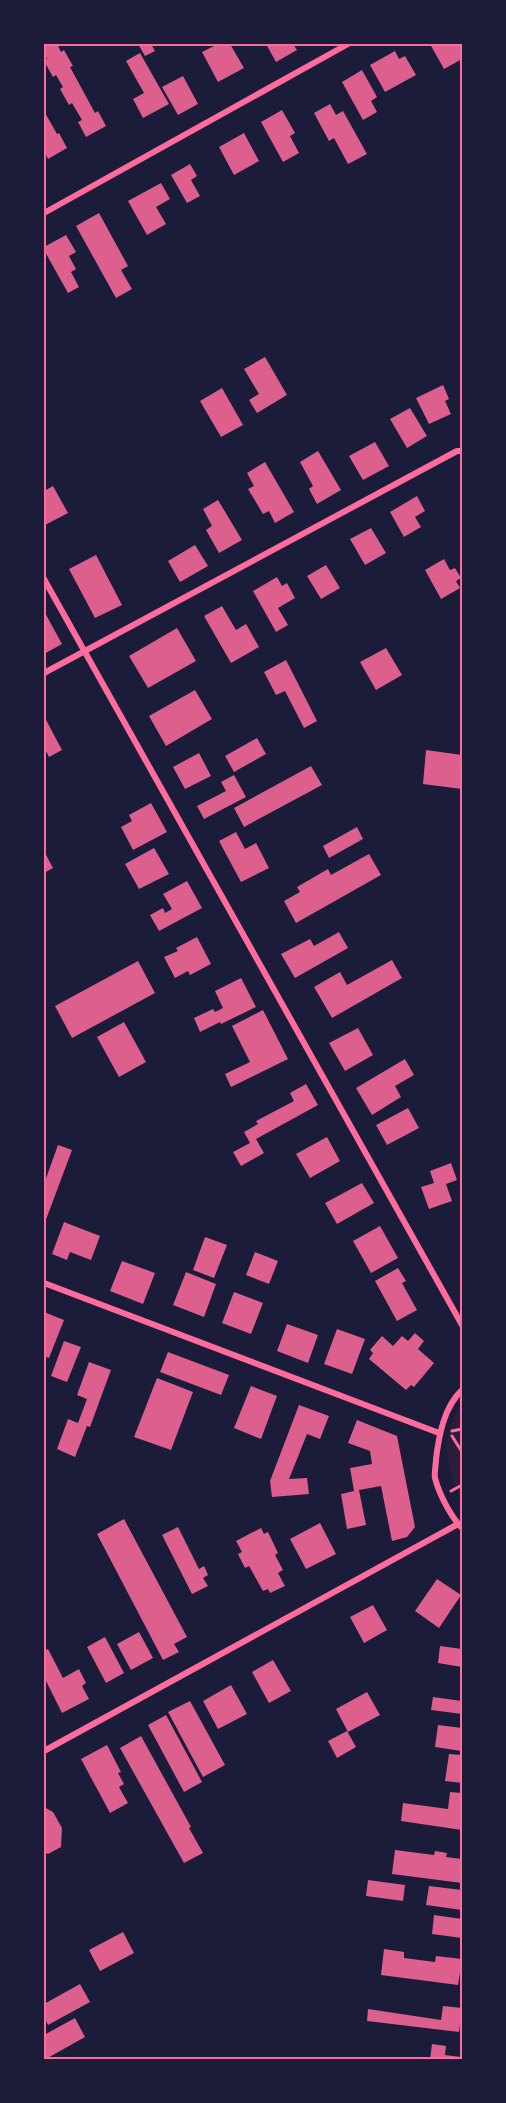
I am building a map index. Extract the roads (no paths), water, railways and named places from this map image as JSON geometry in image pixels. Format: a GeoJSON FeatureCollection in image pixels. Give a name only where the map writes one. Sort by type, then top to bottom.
{"type":"FeatureCollection","features":[{"type":"Feature","properties":{"kind":"street"},"geometry":{"type":"LineString","coordinates":[[44,213],[348,44]]}},
{"type":"Feature","properties":{"kind":"street"},"geometry":{"type":"LineString","coordinates":[[44,673],[462,450]]}},
{"type":"Feature","properties":{"kind":"street"},"geometry":{"type":"LineString","coordinates":[[44,579],[462,1325]]}},
{"type":"Feature","properties":{"kind":"street"},"geometry":{"type":"LineString","coordinates":[[44,1283],[439,1433]]}},
{"type":"Feature","properties":{"kind":"street"},"geometry":{"type":"LineString","coordinates":[[44,1751],[460,1526],[434,1477],[439,1433],[455,1397],[462,1390]]}}]}
